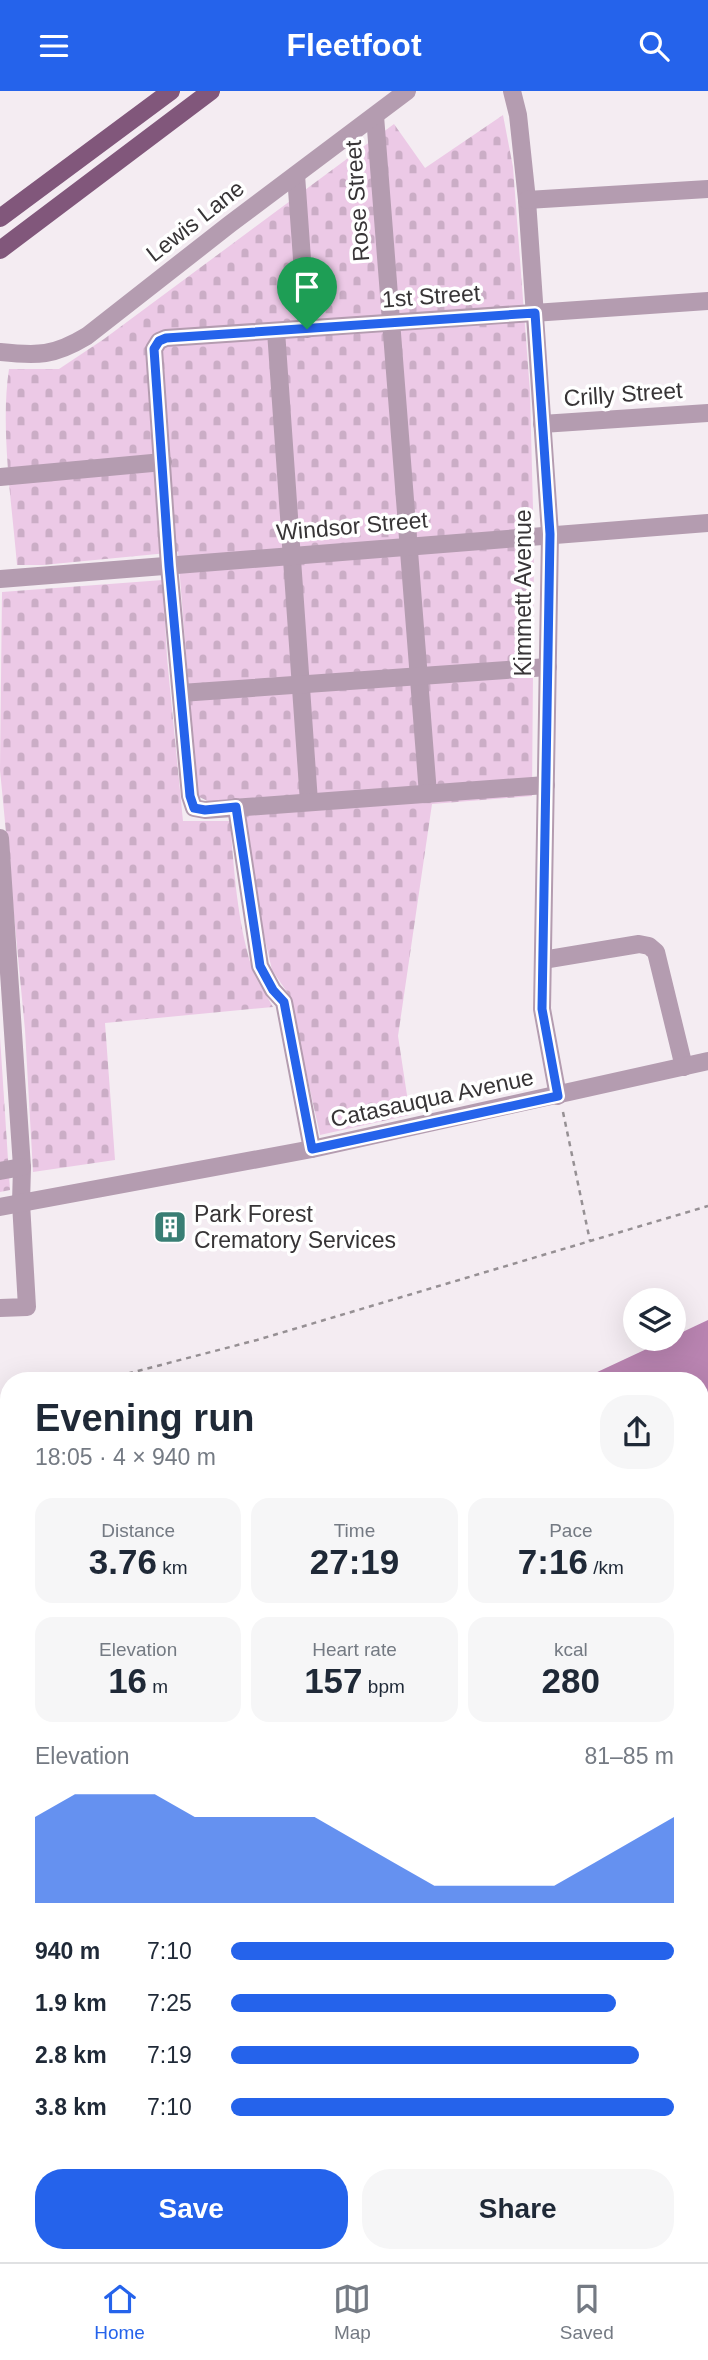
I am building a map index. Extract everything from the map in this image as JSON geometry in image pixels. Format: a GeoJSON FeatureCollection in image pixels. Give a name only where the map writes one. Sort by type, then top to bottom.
{"type":"FeatureCollection","features":[{"type":"Feature","properties":{"kind":"main road"},"geometry":{"type":"LineString","coordinates":[[0,218],[171,91]]}},
{"type":"Feature","properties":{"kind":"main road"},"geometry":{"type":"LineString","coordinates":[[0,250],[211,91]]}},
{"type":"Feature","properties":{"kind":"street","name":"Lewis Lane"},"geometry":{"type":"LineString","coordinates":[[0,352],[54,352],[87,336],[407,91]]}},
{"type":"Feature","properties":{"kind":"street","name":"Kimmett Avenue"},"geometry":{"type":"LineString","coordinates":[[512,91],[518,115],[527,200],[550,534],[542,1009],[558,1096]]}},
{"type":"Feature","properties":{"kind":"street","name":"Rose Street"},"geometry":{"type":"LineString","coordinates":[[375,115],[428,794]]}},
{"type":"Feature","properties":{"kind":"street"},"geometry":{"type":"LineString","coordinates":[[296,175],[307,329]]}},
{"type":"Feature","properties":{"kind":"street"},"geometry":{"type":"LineString","coordinates":[[527,200],[708,188]]}},
{"type":"Feature","properties":{"kind":"street","name":"1st Street"},"geometry":{"type":"LineString","coordinates":[[163,462],[154,349],[159,341],[166,338],[708,301]]}},
{"type":"Feature","properties":{"kind":"street"},"geometry":{"type":"LineString","coordinates":[[276,331],[310,802]]}},
{"type":"Feature","properties":{"kind":"street","name":"Crilly Street"},"geometry":{"type":"LineString","coordinates":[[542,424],[708,413]]}},
{"type":"Feature","properties":{"kind":"street"},"geometry":{"type":"LineString","coordinates":[[0,477],[163,462],[169,566],[190,796],[194,808],[205,810],[546,785]]}},
{"type":"Feature","properties":{"kind":"street","name":"Windsor Street"},"geometry":{"type":"LineString","coordinates":[[0,579],[708,523]]}},
{"type":"Feature","properties":{"kind":"street"},"geometry":{"type":"LineString","coordinates":[[181,693],[548,667]]}},
{"type":"Feature","properties":{"kind":"street"},"geometry":{"type":"LineString","coordinates":[[236,807],[260,966],[273,990],[284,1002],[312,1149]]}},
{"type":"Feature","properties":{"kind":"street"},"geometry":{"type":"LineString","coordinates":[[0,838],[22,1167],[21,1203],[27,1307],[0,1308]]}},
{"type":"Feature","properties":{"kind":"street"},"geometry":{"type":"LineString","coordinates":[[543,960],[639,944],[649,946],[656,952],[684,1067]]}},
{"type":"Feature","properties":{"kind":"street","name":"Catasauqua Avenue"},"geometry":{"type":"LineString","coordinates":[[0,1207],[312,1149],[708,1061]]}},
{"type":"Feature","properties":{"kind":"street"},"geometry":{"type":"LineString","coordinates":[[0,1171],[22,1167]]}},
{"type":"Feature","properties":{"kind":"path"},"geometry":{"type":"LineString","coordinates":[[558,1096],[590,1241]]}},
{"type":"Feature","properties":{"kind":"path"},"geometry":{"type":"LineString","coordinates":[[134,1372],[257,1340],[708,1206]]}},
{"type":"Feature","properties":{"kind":"green space"},"geometry":{"type":"Polygon","coordinates":[[[503,115],[513,167],[530,392],[534,547],[532,796],[432,804],[398,1036],[410,1115],[320,1135],[289,995],[272,970],[260,918],[241,799],[212,803],[197,796],[178,552],[17,565],[6,441],[9,369],[59,369],[104,339],[394,124],[425,168],[503,115]]]}},
{"type":"Feature","properties":{"kind":"green space"},"geometry":{"type":"Polygon","coordinates":[[[163,580],[167,658],[183,821],[230,821],[237,895],[247,950],[254,973],[273,1007],[105,1023],[115,1160],[33,1172],[25,1030],[0,770],[2,592],[163,580]]]}},
{"type":"Feature","properties":{"kind":"green space"},"geometry":{"type":"Polygon","coordinates":[[[0,1037],[10,1190],[0,1192],[0,1037]]]}},
{"type":"Feature","properties":{"kind":"shaded area"},"geometry":{"type":"Polygon","coordinates":[[[708,1320],[708,1372],[597,1372],[642,1351],[686,1351],[686,1330],[708,1320]]]}},
{"type":"Feature","properties":{"kind":"place","name":"Park Forest Crematory Services"},"geometry":{"type":"Point","coordinates":[170,1227]}},
{"type":"Feature","properties":{"kind":"route"},"geometry":{"type":"LineString","coordinates":[[535,313],[550,534],[542,1009],[558,1096],[312,1149],[284,1002],[273,990],[260,966],[236,807],[205,810],[194,808],[190,796],[154,359],[154,349],[159,341],[166,338],[307,329],[535,313]]}}]}
